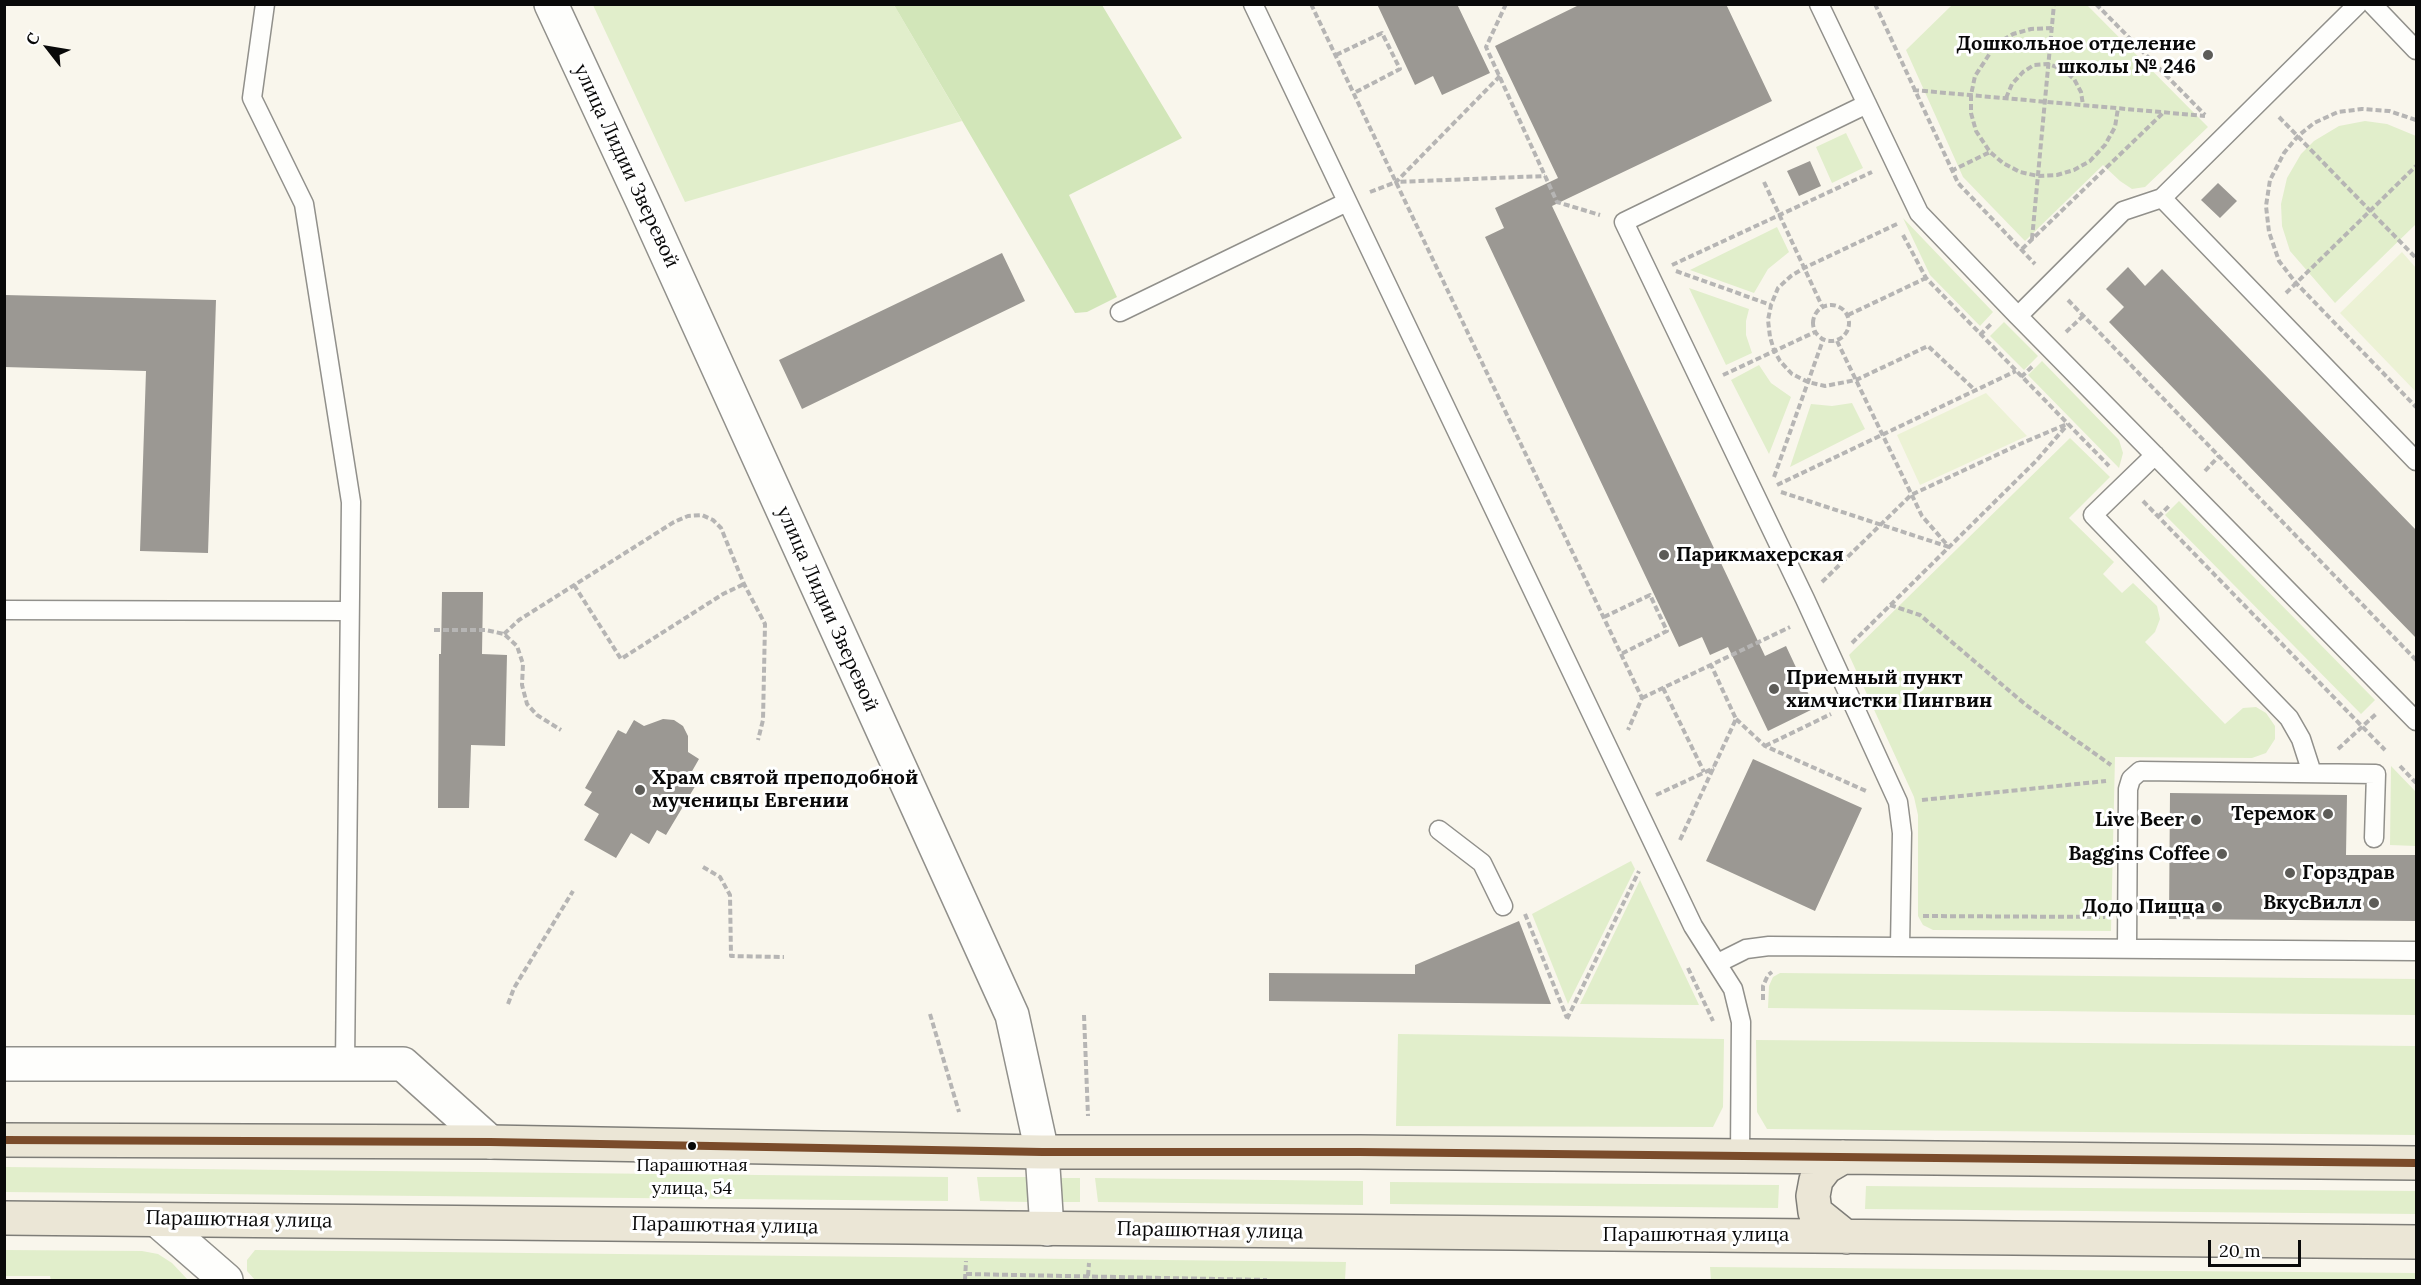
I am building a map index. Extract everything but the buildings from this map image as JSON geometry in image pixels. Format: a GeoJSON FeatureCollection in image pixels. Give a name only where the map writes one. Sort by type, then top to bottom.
{"type":"FeatureCollection","features":[{"type":"Feature","properties":{"kind":"main road"},"geometry":{"type":"LineString","coordinates":[[4,1140],[490,1142],[1042,1152],[1372,1152],[2416,1163]]}},
{"type":"Feature","properties":{"kind":"main road"},"geometry":{"type":"LineString","coordinates":[[1843,1158],[1826,1167],[1816,1180],[1813,1196],[1815,1212],[1846,1237]]}},
{"type":"Feature","properties":{"kind":"main road","name":"Парашютная улица"},"geometry":{"type":"LineString","coordinates":[[4,1218],[2416,1242]]}},
{"type":"Feature","properties":{"kind":"street","name":"улица Лидии Зверевой"},"geometry":{"type":"LineString","coordinates":[[551,4],[1012,1016],[1042,1152],[1047,1229]]}},
{"type":"Feature","properties":{"kind":"street"},"geometry":{"type":"LineString","coordinates":[[6,1062],[403,1064],[490,1142]]}},
{"type":"Feature","properties":{"kind":"street"},"geometry":{"type":"LineString","coordinates":[[157,1220],[226,1281]]}},
{"type":"Feature","properties":{"kind":"lane"},"geometry":{"type":"LineString","coordinates":[[265,4],[252,98],[304,204],[351,502],[348,611],[345,1064]]}},
{"type":"Feature","properties":{"kind":"lane"},"geometry":{"type":"LineString","coordinates":[[1253,4],[1355,199],[1692,926],[1733,989],[1741,1022],[1740,1156]]}},
{"type":"Feature","properties":{"kind":"lane"},"geometry":{"type":"LineString","coordinates":[[1820,4],[1919,213],[2416,721]]}},
{"type":"Feature","properties":{"kind":"lane"},"geometry":{"type":"LineString","coordinates":[[2018,316],[2123,211],[2162,198],[2358,4]]}},
{"type":"Feature","properties":{"kind":"lane"},"geometry":{"type":"LineString","coordinates":[[2372,4],[2416,50]]}},
{"type":"Feature","properties":{"kind":"lane"},"geometry":{"type":"LineString","coordinates":[[1867,104],[1624,222],[1813,616],[1898,802],[1902,833],[1900,947]]}},
{"type":"Feature","properties":{"kind":"lane"},"geometry":{"type":"LineString","coordinates":[[2162,198],[2416,460]]}},
{"type":"Feature","properties":{"kind":"lane"},"geometry":{"type":"LineString","coordinates":[[1120,312],[1355,199]]}},
{"type":"Feature","properties":{"kind":"lane"},"geometry":{"type":"LineString","coordinates":[[2155,455],[2093,515],[2289,718],[2301,739],[2312,773]]}},
{"type":"Feature","properties":{"kind":"lane"},"geometry":{"type":"LineString","coordinates":[[4,610],[348,611]]}},
{"type":"Feature","properties":{"kind":"lane"},"geometry":{"type":"LineString","coordinates":[[2127,949],[2128,789],[2131,779],[2140,771],[2376,774],[2374,838]]}},
{"type":"Feature","properties":{"kind":"lane"},"geometry":{"type":"LineString","coordinates":[[1439,831],[1482,864],[1503,906]]}},
{"type":"Feature","properties":{"kind":"lane"},"geometry":{"type":"LineString","coordinates":[[1718,963],[1746,949],[1769,946],[2416,951]]}},
{"type":"Feature","properties":{"kind":"path"},"geometry":{"type":"LineString","coordinates":[[1311,4],[1642,698]]}},
{"type":"Feature","properties":{"kind":"path"},"geometry":{"type":"LineString","coordinates":[[1506,4],[1486,47],[1557,202],[1624,222]]}},
{"type":"Feature","properties":{"kind":"path"},"geometry":{"type":"LineString","coordinates":[[1875,4],[1958,183],[2041,271]]}},
{"type":"Feature","properties":{"kind":"path"},"geometry":{"type":"LineString","coordinates":[[2032,240],[2054,4]]}},
{"type":"Feature","properties":{"kind":"path"},"geometry":{"type":"LineString","coordinates":[[2096,4],[2225,136]]}},
{"type":"Feature","properties":{"kind":"path"},"geometry":{"type":"LineString","coordinates":[[2052,28],[2031,29],[2013,34],[1996,44],[1975,76],[1971,95],[1971,113],[1976,131],[1990,152],[2003,163],[2020,172],[2038,176],[2057,176],[2090,161],[2105,145],[2115,127],[2118,108]]}},
{"type":"Feature","properties":{"kind":"path"},"geometry":{"type":"LineString","coordinates":[[1336,55],[1382,33],[1400,69],[1354,93]]}},
{"type":"Feature","properties":{"kind":"path"},"geometry":{"type":"LineString","coordinates":[[2006,98],[2012,84],[2023,72],[2034,65],[2048,64],[2062,69],[2074,79],[2081,92],[2083,105]]}},
{"type":"Feature","properties":{"kind":"path"},"geometry":{"type":"LineString","coordinates":[[1396,182],[1500,76]]}},
{"type":"Feature","properties":{"kind":"path"},"geometry":{"type":"LineString","coordinates":[[1913,90],[2205,116]]}},
{"type":"Feature","properties":{"kind":"path"},"geometry":{"type":"LineString","coordinates":[[2261,99],[2416,258]]}},
{"type":"Feature","properties":{"kind":"path"},"geometry":{"type":"LineString","coordinates":[[2416,120],[2389,111],[2362,109],[2338,112],[2314,123],[2298,136],[2284,153],[2270,180],[2266,206],[2268,232],[2279,261],[2296,283],[2416,407]]}},
{"type":"Feature","properties":{"kind":"path"},"geometry":{"type":"LineString","coordinates":[[2022,249],[2164,112]]}},
{"type":"Feature","properties":{"kind":"path"},"geometry":{"type":"LineString","coordinates":[[1951,171],[1990,152]]}},
{"type":"Feature","properties":{"kind":"path"},"geometry":{"type":"LineString","coordinates":[[1754,159],[1822,306]]}},
{"type":"Feature","properties":{"kind":"path"},"geometry":{"type":"LineString","coordinates":[[2270,308],[2416,166]]}},
{"type":"Feature","properties":{"kind":"path"},"geometry":{"type":"LineString","coordinates":[[1771,305],[1667,267],[1873,172]]}},
{"type":"Feature","properties":{"kind":"path"},"geometry":{"type":"LineString","coordinates":[[1355,199],[1396,182],[1545,176]]}},
{"type":"Feature","properties":{"kind":"path"},"geometry":{"type":"LineString","coordinates":[[1897,224],[1804,268],[1778,288],[1768,320],[1774,350],[1792,374],[1808,382],[1825,386],[1856,380],[1928,346],[1976,391]]}},
{"type":"Feature","properties":{"kind":"path"},"geometry":{"type":"LineString","coordinates":[[1848,315],[1926,278]]}},
{"type":"Feature","properties":{"kind":"path"},"geometry":{"type":"LineString","coordinates":[[2064,297],[2416,660]]}},
{"type":"Feature","properties":{"kind":"path"},"geometry":{"type":"LineString","coordinates":[[1834,304],[1840,306],[1848,315],[1846,333],[1837,341],[1823,340],[1815,332],[1814,315],[1822,306],[1834,304]]}},
{"type":"Feature","properties":{"kind":"path"},"geometry":{"type":"LineString","coordinates":[[2063,336],[2083,316]]}},
{"type":"Feature","properties":{"kind":"path"},"geometry":{"type":"LineString","coordinates":[[1701,385],[1815,332]]}},
{"type":"Feature","properties":{"kind":"path"},"geometry":{"type":"LineString","coordinates":[[1770,488],[1823,340]]}},
{"type":"Feature","properties":{"kind":"path"},"geometry":{"type":"LineString","coordinates":[[1837,341],[1922,516],[1949,547]]}},
{"type":"Feature","properties":{"kind":"path"},"geometry":{"type":"LineString","coordinates":[[2021,377],[2039,360]]}},
{"type":"Feature","properties":{"kind":"path"},"geometry":{"type":"LineString","coordinates":[[1770,488],[2016,372]]}},
{"type":"Feature","properties":{"kind":"path"},"geometry":{"type":"LineString","coordinates":[[1804,599],[1911,495],[2068,424],[2036,461],[1834,661]]}},
{"type":"Feature","properties":{"kind":"path"},"geometry":{"type":"LineString","coordinates":[[2201,475],[2219,456]]}},
{"type":"Feature","properties":{"kind":"path"},"geometry":{"type":"LineString","coordinates":[[1770,488],[1949,547]]}},
{"type":"Feature","properties":{"kind":"path"},"geometry":{"type":"LineString","coordinates":[[2158,516],[2176,499]]}},
{"type":"Feature","properties":{"kind":"path"},"geometry":{"type":"LineString","coordinates":[[504,634],[519,620],[674,522],[688,516],[702,515],[713,520],[721,528],[744,584],[765,624],[763,720],[758,740]]}},
{"type":"Feature","properties":{"kind":"path"},"geometry":{"type":"LineString","coordinates":[[574,585],[621,659],[723,594],[744,584]]}},
{"type":"Feature","properties":{"kind":"path"},"geometry":{"type":"LineString","coordinates":[[1604,617],[1650,595],[1667,631],[1621,654]]}},
{"type":"Feature","properties":{"kind":"path"},"geometry":{"type":"LineString","coordinates":[[1890,605],[1920,615],[2026,705],[2131,779]]}},
{"type":"Feature","properties":{"kind":"path"},"geometry":{"type":"LineString","coordinates":[[1625,734],[1642,698],[1813,616]]}},
{"type":"Feature","properties":{"kind":"path"},"geometry":{"type":"LineString","coordinates":[[435,630],[486,630],[504,634],[517,646],[523,664],[522,685],[527,704],[537,715],[561,729]]}},
{"type":"Feature","properties":{"kind":"path"},"geometry":{"type":"LineString","coordinates":[[1711,665],[1736,720],[1765,746],[1873,795],[1898,802],[2131,779]]}},
{"type":"Feature","properties":{"kind":"path"},"geometry":{"type":"LineString","coordinates":[[1663,688],[1704,772]]}},
{"type":"Feature","properties":{"kind":"path"},"geometry":{"type":"LineString","coordinates":[[1765,746],[1854,704]]}},
{"type":"Feature","properties":{"kind":"path"},"geometry":{"type":"LineString","coordinates":[[2362,727],[2381,709]]}},
{"type":"Feature","properties":{"kind":"path"},"geometry":{"type":"LineString","coordinates":[[1673,834],[1678,843],[1736,720]]}},
{"type":"Feature","properties":{"kind":"path"},"geometry":{"type":"LineString","coordinates":[[1655,795],[1714,768]]}},
{"type":"Feature","properties":{"kind":"path"},"geometry":{"type":"LineString","coordinates":[[1650,785],[1660,805]]}},
{"type":"Feature","properties":{"kind":"path"},"geometry":{"type":"LineString","coordinates":[[704,867],[720,877],[730,895],[731,956],[784,957]]}},
{"type":"Feature","properties":{"kind":"path"},"geometry":{"type":"LineString","coordinates":[[1523,909],[1567,1019],[1640,869]]}},
{"type":"Feature","properties":{"kind":"path"},"geometry":{"type":"LineString","coordinates":[[508,1004],[514,988],[573,891]]}},
{"type":"Feature","properties":{"kind":"path"},"geometry":{"type":"LineString","coordinates":[[1900,916],[2126,917]]}},
{"type":"Feature","properties":{"kind":"path"},"geometry":{"type":"LineString","coordinates":[[930,1014],[959,1112]]}},
{"type":"Feature","properties":{"kind":"path"},"geometry":{"type":"LineString","coordinates":[[1084,1015],[1088,1116]]}},
{"type":"Feature","properties":{"kind":"path"},"geometry":{"type":"LineString","coordinates":[[965,1281],[966,1261]]}},
{"type":"Feature","properties":{"kind":"path"},"geometry":{"type":"LineString","coordinates":[[1088,1276],[1089,1263]]}},
{"type":"Feature","properties":{"kind":"path"},"geometry":{"type":"LineString","coordinates":[[966,1274],[1267,1281]]}},
{"type":"Feature","properties":{"kind":"green space"},"geometry":{"type":"Polygon","coordinates":[[[593,5],[894,5],[962,121],[685,202],[593,5]]]}},
{"type":"Feature","properties":{"kind":"green space"},"geometry":{"type":"Polygon","coordinates":[[[894,5],[1102,5],[1182,138],[1069,195],[1117,297],[1087,312],[1075,313],[894,5]]]}},
{"type":"Feature","properties":{"kind":"green space"},"geometry":{"type":"Polygon","coordinates":[[[1952,5],[2087,5],[2208,127],[2145,187],[2132,189],[2103,165],[2025,241],[1963,177],[1906,50],[1952,5]]]}},
{"type":"Feature","properties":{"kind":"green space"},"geometry":{"type":"Polygon","coordinates":[[[2365,121],[2387,124],[2416,136],[2416,224],[2335,303],[2290,251],[2282,226],[2281,204],[2287,178],[2301,154],[2314,141],[2339,126],[2365,121]]]}},
{"type":"Feature","properties":{"kind":"green space"},"geometry":{"type":"Polygon","coordinates":[[[1846,133],[1863,168],[1832,183],[1816,147],[1846,133]]]}},
{"type":"Feature","properties":{"kind":"green space"},"geometry":{"type":"Polygon","coordinates":[[[1903,218],[1993,312],[1980,326],[1930,275],[1903,218]]]}},
{"type":"Feature","properties":{"kind":"green space"},"geometry":{"type":"Polygon","coordinates":[[[1777,227],[1789,252],[1768,269],[1754,293],[1690,270],[1777,227]]]}},
{"type":"Feature","properties":{"kind":"green space"},"geometry":{"type":"Polygon","coordinates":[[[2402,252],[2416,268],[2416,392],[2340,313],[2402,252]]]}},
{"type":"Feature","properties":{"kind":"green space"},"geometry":{"type":"Polygon","coordinates":[[[1689,288],[1749,309],[1746,335],[1752,353],[1726,365],[1689,288]]]}},
{"type":"Feature","properties":{"kind":"green space"},"geometry":{"type":"Polygon","coordinates":[[[2004,322],[2038,356],[2024,370],[1990,336],[2004,322]]]}},
{"type":"Feature","properties":{"kind":"green space"},"geometry":{"type":"Polygon","coordinates":[[[2042,361],[2119,440],[2123,453],[2119,468],[2028,375],[2042,361]]]}},
{"type":"Feature","properties":{"kind":"green space"},"geometry":{"type":"Polygon","coordinates":[[[1759,365],[1771,383],[1791,397],[1769,454],[1731,380],[1759,365]]]}},
{"type":"Feature","properties":{"kind":"green space"},"geometry":{"type":"Polygon","coordinates":[[[1986,393],[2027,436],[1920,485],[1897,435],[1986,393]]]}},
{"type":"Feature","properties":{"kind":"green space"},"geometry":{"type":"Polygon","coordinates":[[[1852,403],[1865,429],[1790,467],[1811,404],[1832,406],[1852,403]]]}},
{"type":"Feature","properties":{"kind":"green space"},"geometry":{"type":"Polygon","coordinates":[[[2070,438],[2110,477],[2069,518],[2114,562],[2103,574],[2122,593],[2133,583],[2157,606],[2160,619],[2155,632],[2145,642],[2225,724],[2243,708],[2256,707],[2266,713],[2275,726],[2275,739],[2266,753],[2252,758],[2115,757],[2111,931],[1933,930],[1923,925],[1918,916],[1918,815],[1914,797],[1849,655],[2070,438]]]}},
{"type":"Feature","properties":{"kind":"green space"},"geometry":{"type":"Polygon","coordinates":[[[2179,501],[2375,700],[2361,714],[2165,515],[2179,501]]]}},
{"type":"Feature","properties":{"kind":"green space"},"geometry":{"type":"Polygon","coordinates":[[[2391,766],[2416,792],[2416,846],[2390,845],[2391,766]]]}},
{"type":"Feature","properties":{"kind":"green space"},"geometry":{"type":"Polygon","coordinates":[[[1631,861],[1635,869],[1568,1004],[1532,914],[1631,861]]]}},
{"type":"Feature","properties":{"kind":"green space"},"geometry":{"type":"Polygon","coordinates":[[[1640,880],[1699,1005],[1580,1004],[1640,880]]]}},
{"type":"Feature","properties":{"kind":"green space"},"geometry":{"type":"Polygon","coordinates":[[[1780,973],[2416,979],[2416,1015],[1768,1008],[1769,986],[1773,977],[1780,973]]]}},
{"type":"Feature","properties":{"kind":"green space"},"geometry":{"type":"Polygon","coordinates":[[[1398,1034],[1724,1039],[1723,1107],[1713,1127],[1396,1126],[1398,1034]]]}},
{"type":"Feature","properties":{"kind":"green space"},"geometry":{"type":"Polygon","coordinates":[[[1756,1040],[2416,1046],[2416,1135],[1767,1129],[1757,1112],[1756,1040]]]}},
{"type":"Feature","properties":{"kind":"green space"},"geometry":{"type":"Polygon","coordinates":[[[5,1167],[948,1177],[948,1201],[5,1192],[5,1167]]]}},
{"type":"Feature","properties":{"kind":"green space"},"geometry":{"type":"Polygon","coordinates":[[[977,1177],[1028,1177],[1029,1202],[980,1201],[977,1177]]]}},
{"type":"Feature","properties":{"kind":"green space"},"geometry":{"type":"Polygon","coordinates":[[[1061,1178],[1080,1178],[1080,1202],[1061,1202],[1061,1178]]]}},
{"type":"Feature","properties":{"kind":"green space"},"geometry":{"type":"Polygon","coordinates":[[[1095,1178],[1363,1181],[1363,1205],[1098,1202],[1095,1178]]]}},
{"type":"Feature","properties":{"kind":"green space"},"geometry":{"type":"Polygon","coordinates":[[[1390,1182],[1779,1185],[1778,1208],[1390,1204],[1390,1182]]]}},
{"type":"Feature","properties":{"kind":"green space"},"geometry":{"type":"Polygon","coordinates":[[[1866,1186],[2416,1191],[2416,1214],[1865,1209],[1866,1186]]]}},
{"type":"Feature","properties":{"kind":"green space"},"geometry":{"type":"Polygon","coordinates":[[[5,1250],[142,1251],[158,1254],[172,1263],[188,1280],[51,1280],[50,1276],[5,1276],[5,1250]]]}},
{"type":"Feature","properties":{"kind":"green space"},"geometry":{"type":"Polygon","coordinates":[[[255,1250],[1346,1262],[1345,1280],[255,1280],[247,1271],[247,1260],[255,1250]]]}},
{"type":"Feature","properties":{"kind":"green space"},"geometry":{"type":"Polygon","coordinates":[[[1710,1267],[2416,1273],[2416,1280],[1711,1280],[1710,1267]]]}},
{"type":"Feature","properties":{"kind":"transit line"},"geometry":{"type":"LineString","coordinates":[[4,1140],[490,1142],[1042,1152],[1360,1152],[2416,1163]]}},
{"type":"Feature","properties":{"kind":"place","name":"Дошкольное отделение школы № 246"},"geometry":{"type":"Point","coordinates":[2208,55]}},
{"type":"Feature","properties":{"kind":"place","name":"Парикмахерская"},"geometry":{"type":"Point","coordinates":[1664,555]}},
{"type":"Feature","properties":{"kind":"place","name":"Приемный пункт химчистки Пингвин"},"geometry":{"type":"Point","coordinates":[1774,689]}},
{"type":"Feature","properties":{"kind":"place","name":"Храм святой преподобной мученицы Евгении"},"geometry":{"type":"Point","coordinates":[640,790]}},
{"type":"Feature","properties":{"kind":"place","name":"Теремок"},"geometry":{"type":"Point","coordinates":[2328,814]}},
{"type":"Feature","properties":{"kind":"place","name":"Live Beer"},"geometry":{"type":"Point","coordinates":[2196,820]}},
{"type":"Feature","properties":{"kind":"place","name":"Baggins Coffee"},"geometry":{"type":"Point","coordinates":[2222,854]}},
{"type":"Feature","properties":{"kind":"place","name":"Горздрав"},"geometry":{"type":"Point","coordinates":[2290,873]}},
{"type":"Feature","properties":{"kind":"place","name":"ВкусВилл"},"geometry":{"type":"Point","coordinates":[2374,903]}},
{"type":"Feature","properties":{"kind":"place","name":"Додо Пицца"},"geometry":{"type":"Point","coordinates":[2217,907]}},
{"type":"Feature","properties":{"kind":"place","name":"Парашютная улица, 54"},"geometry":{"type":"Point","coordinates":[692,1146]}}]}
